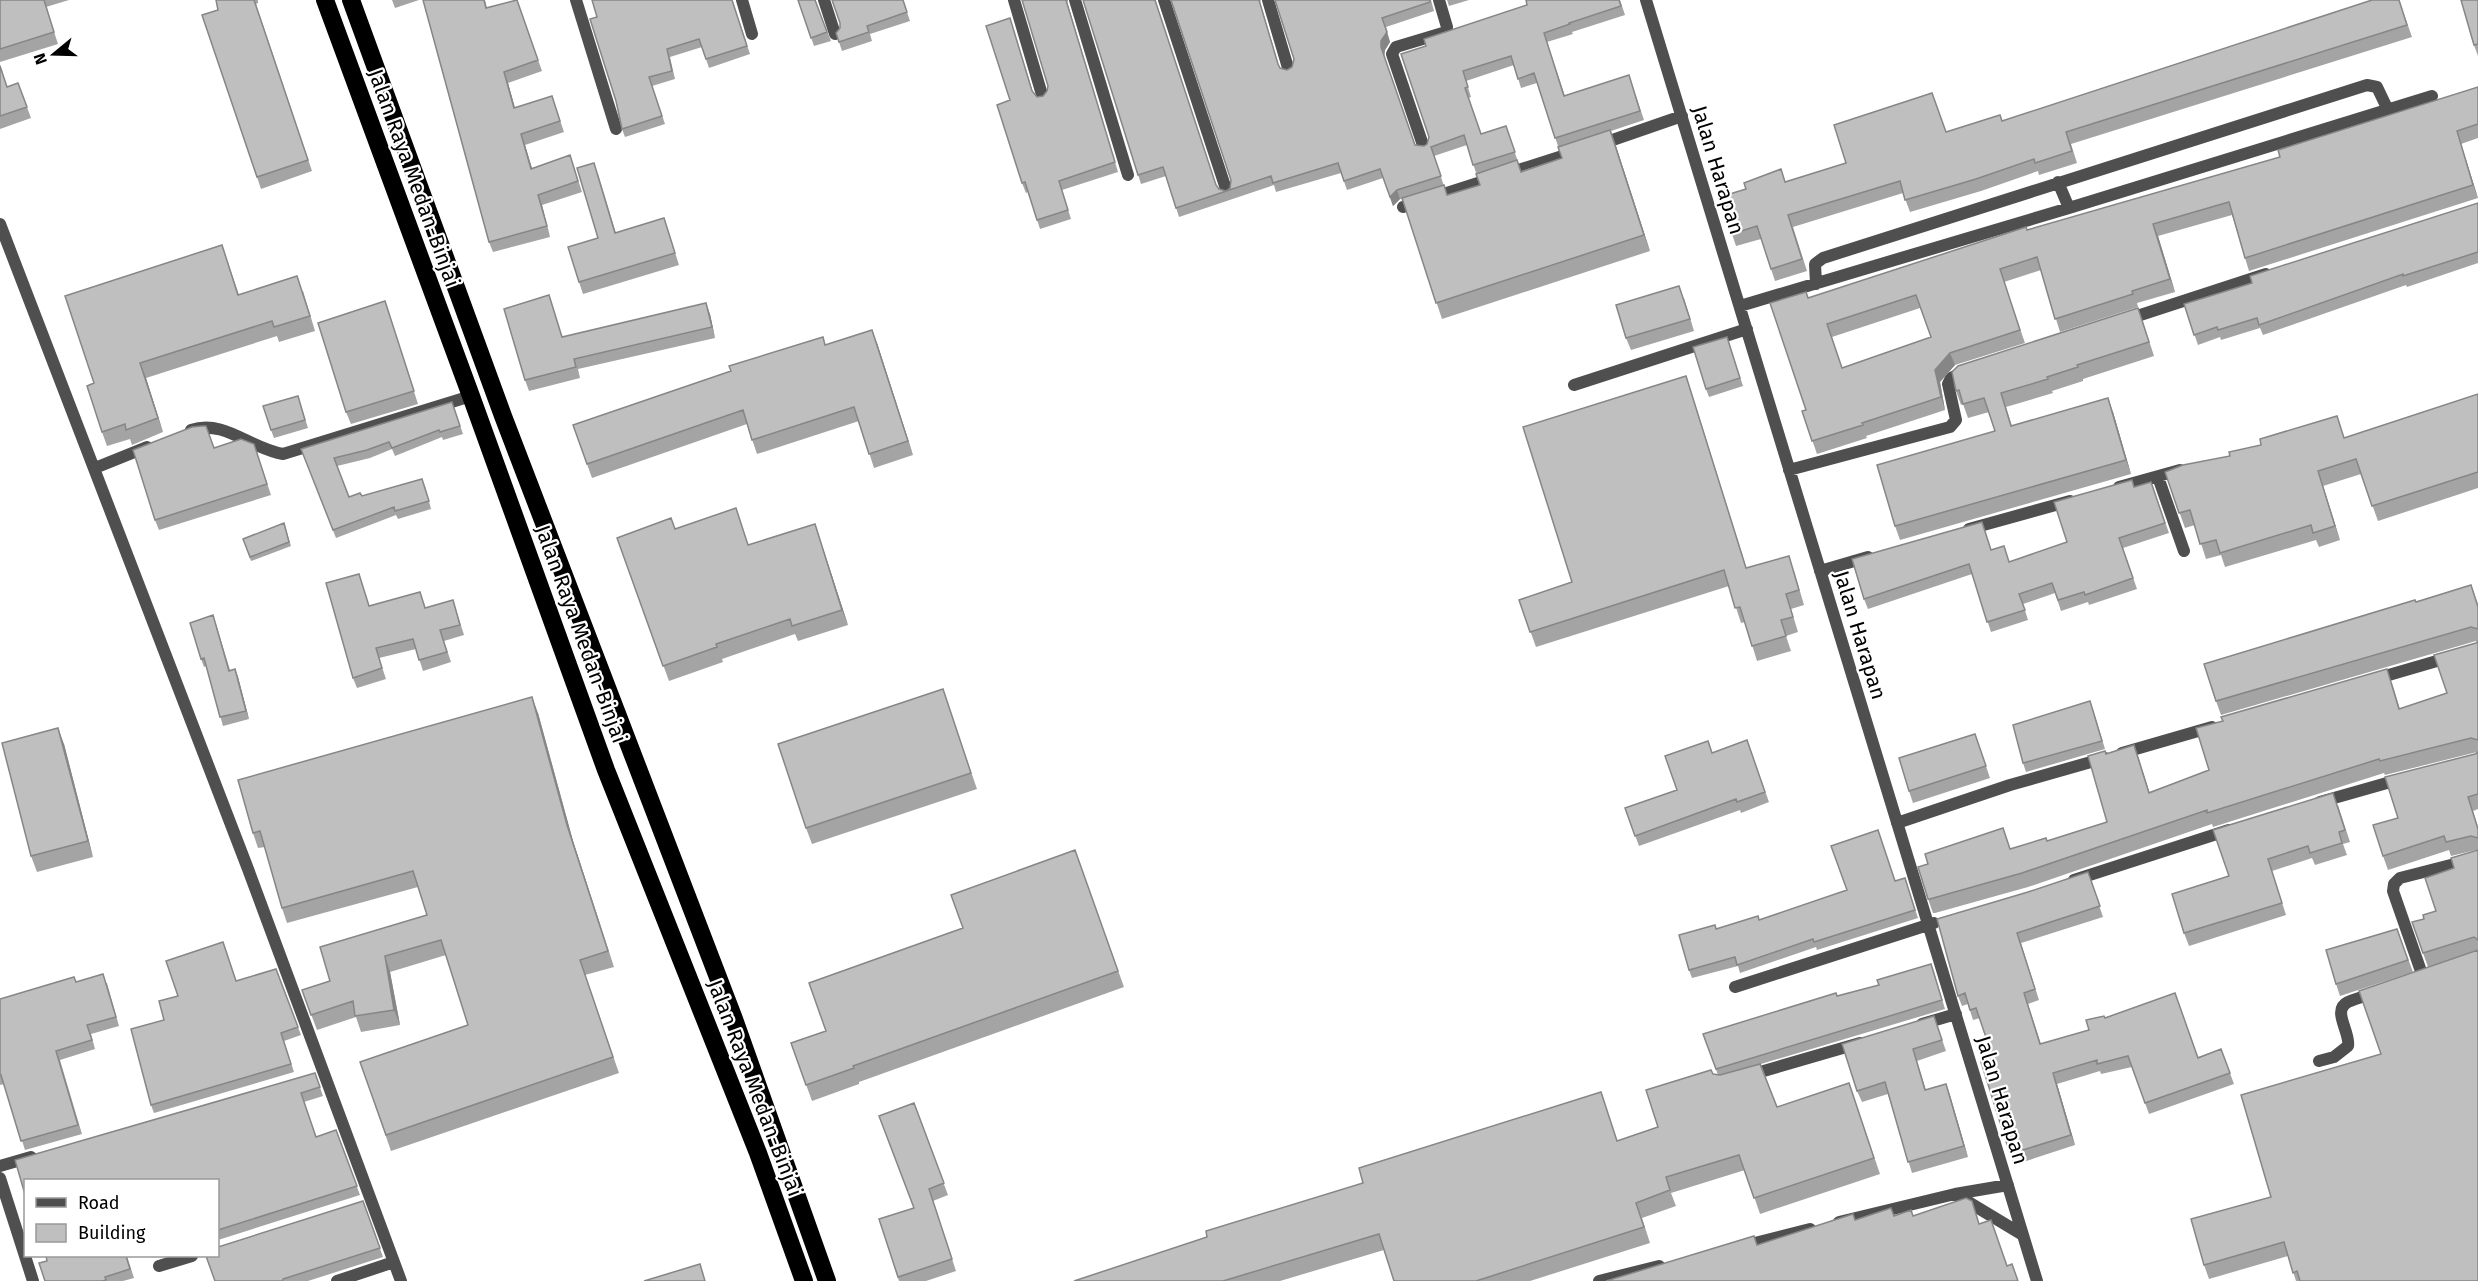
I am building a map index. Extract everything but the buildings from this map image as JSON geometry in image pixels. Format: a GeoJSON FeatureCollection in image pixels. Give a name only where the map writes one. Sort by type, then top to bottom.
{"type":"FeatureCollection","features":[{"type":"Feature","properties":{"kind":"highway","name":"Jalan Raya Medan-Binjai"},"geometry":{"type":"LineString","coordinates":[[325,0],[606,770],[759,1154],[804,1281]]}},
{"type":"Feature","properties":{"kind":"highway","name":"Jalan Raya Medan-Binjai"},"geometry":{"type":"LineString","coordinates":[[351,0],[484,363],[729,1008],[827,1281]]}},
{"type":"Feature","properties":{"kind":"highway"},"geometry":{"type":"LineString","coordinates":[[462,371],[484,363]]}},
{"type":"Feature","properties":{"kind":"street"},"geometry":{"type":"LineString","coordinates":[[576,0],[616,129]]}},
{"type":"Feature","properties":{"kind":"street"},"geometry":{"type":"LineString","coordinates":[[742,0],[752,34]]}},
{"type":"Feature","properties":{"kind":"street"},"geometry":{"type":"LineString","coordinates":[[824,0],[835,34]]}},
{"type":"Feature","properties":{"kind":"street"},"geometry":{"type":"LineString","coordinates":[[1014,0],[1043,98]]}},
{"type":"Feature","properties":{"kind":"street"},"geometry":{"type":"LineString","coordinates":[[1075,0],[1128,174]]}},
{"type":"Feature","properties":{"kind":"street"},"geometry":{"type":"LineString","coordinates":[[1164,0],[1227,192]]}},
{"type":"Feature","properties":{"kind":"street"},"geometry":{"type":"LineString","coordinates":[[1268,0],[1289,71]]}},
{"type":"Feature","properties":{"kind":"street"},"geometry":{"type":"LineString","coordinates":[[1424,148],[1392,54],[1396,47],[1446,32],[1447,27],[1439,0]]}},
{"type":"Feature","properties":{"kind":"street","name":"Jalan Harapan"},"geometry":{"type":"LineString","coordinates":[[1646,0],[2037,1281]]}},
{"type":"Feature","properties":{"kind":"street"},"geometry":{"type":"LineString","coordinates":[[1816,284],[1815,264],[1822,258],[2367,84],[2377,87],[2388,110]]}},
{"type":"Feature","properties":{"kind":"street"},"geometry":{"type":"LineString","coordinates":[[1740,306],[2432,96]]}},
{"type":"Feature","properties":{"kind":"street"},"geometry":{"type":"LineString","coordinates":[[1403,207],[1682,117]]}},
{"type":"Feature","properties":{"kind":"street"},"geometry":{"type":"LineString","coordinates":[[2058,182],[2069,208]]}},
{"type":"Feature","properties":{"kind":"street"},"geometry":{"type":"LineString","coordinates":[[0,224],[95,468],[366,1202],[401,1281]]}},
{"type":"Feature","properties":{"kind":"street"},"geometry":{"type":"LineString","coordinates":[[2116,322],[2275,272]]}},
{"type":"Feature","properties":{"kind":"street"},"geometry":{"type":"LineString","coordinates":[[1574,385],[1747,329]]}},
{"type":"Feature","properties":{"kind":"street"},"geometry":{"type":"LineString","coordinates":[[1789,470],[1950,427],[1956,420],[1948,384],[1958,373],[1981,366]]}},
{"type":"Feature","properties":{"kind":"street"},"geometry":{"type":"LineString","coordinates":[[183,433],[215,427],[268,450],[283,454],[471,396]]}},
{"type":"Feature","properties":{"kind":"street"},"geometry":{"type":"LineString","coordinates":[[95,468],[161,442]]}},
{"type":"Feature","properties":{"kind":"street"},"geometry":{"type":"LineString","coordinates":[[2101,492],[2191,467]]}},
{"type":"Feature","properties":{"kind":"street"},"geometry":{"type":"LineString","coordinates":[[2158,477],[2184,551]]}},
{"type":"Feature","properties":{"kind":"street"},"geometry":{"type":"LineString","coordinates":[[1955,533],[2079,499]]}},
{"type":"Feature","properties":{"kind":"street"},"geometry":{"type":"LineString","coordinates":[[1820,571],[1876,555]]}},
{"type":"Feature","properties":{"kind":"street"},"geometry":{"type":"LineString","coordinates":[[2364,682],[2478,649]]}},
{"type":"Feature","properties":{"kind":"street"},"geometry":{"type":"LineString","coordinates":[[1897,824],[2010,786],[2228,722]]}},
{"type":"Feature","properties":{"kind":"street"},"geometry":{"type":"LineString","coordinates":[[2308,806],[2410,777]]}},
{"type":"Feature","properties":{"kind":"street"},"geometry":{"type":"LineString","coordinates":[[2063,884],[2241,827]]}},
{"type":"Feature","properties":{"kind":"street"},"geometry":{"type":"LineString","coordinates":[[2423,977],[2393,891],[2394,884],[2400,878],[2478,858]]}},
{"type":"Feature","properties":{"kind":"street"},"geometry":{"type":"LineString","coordinates":[[1735,987],[1951,918]]}},
{"type":"Feature","properties":{"kind":"street"},"geometry":{"type":"LineString","coordinates":[[2319,1060],[2334,1057],[2348,1046],[2350,1039],[2340,1015],[2345,1003],[2389,988]]}},
{"type":"Feature","properties":{"kind":"street"},"geometry":{"type":"LineString","coordinates":[[1912,1027],[1956,1014]]}},
{"type":"Feature","properties":{"kind":"street"},"geometry":{"type":"LineString","coordinates":[[1735,1080],[1868,1040]]}},
{"type":"Feature","properties":{"kind":"street"},"geometry":{"type":"LineString","coordinates":[[0,1166],[45,1153]]}},
{"type":"Feature","properties":{"kind":"street"},"geometry":{"type":"LineString","coordinates":[[0,1178],[24,1253]]}},
{"type":"Feature","properties":{"kind":"street"},"geometry":{"type":"LineString","coordinates":[[1734,1248],[1955,1194],[2008,1185]]}},
{"type":"Feature","properties":{"kind":"street"},"geometry":{"type":"LineString","coordinates":[[1955,1194],[2023,1235]]}},
{"type":"Feature","properties":{"kind":"street"},"geometry":{"type":"LineString","coordinates":[[25,1257],[33,1281]]}},
{"type":"Feature","properties":{"kind":"street"},"geometry":{"type":"LineString","coordinates":[[159,1266],[189,1257]]}},
{"type":"Feature","properties":{"kind":"street"},"geometry":{"type":"LineString","coordinates":[[338,1281],[394,1262]]}},
{"type":"Feature","properties":{"kind":"street"},"geometry":{"type":"LineString","coordinates":[[1599,1281],[1677,1262]]}}]}
